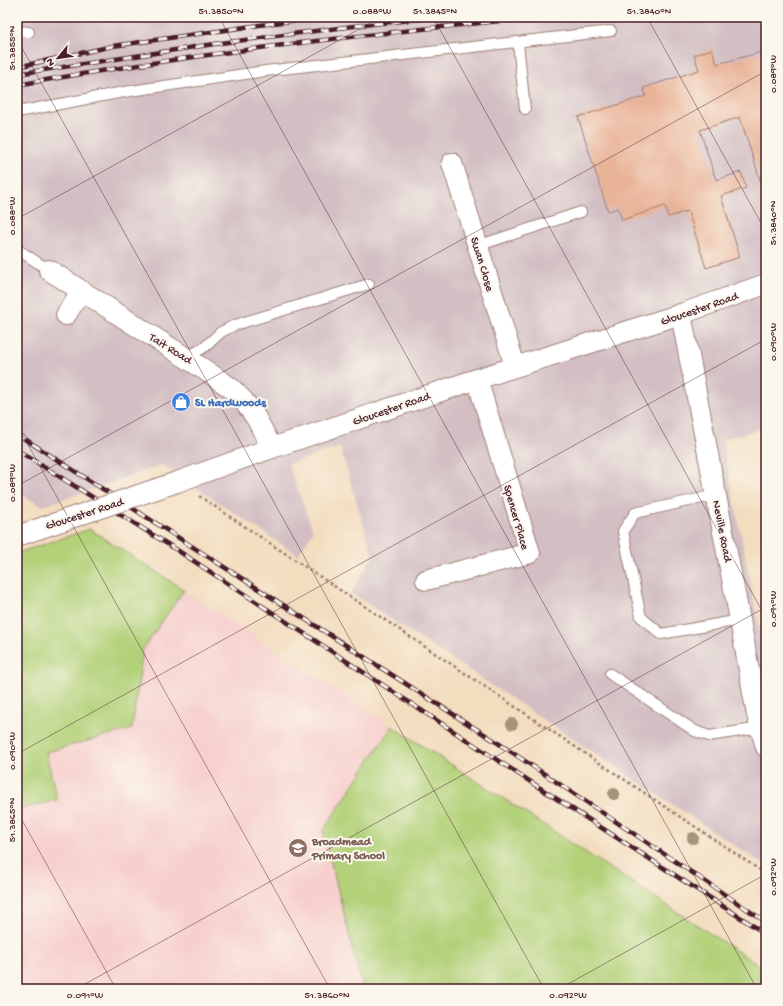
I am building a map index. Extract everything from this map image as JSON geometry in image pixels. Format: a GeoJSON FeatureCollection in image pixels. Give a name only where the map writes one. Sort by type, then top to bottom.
{"type":"FeatureCollection","features":[{"type":"Feature","properties":{"kind":"street","name":"Swan Close"},"geometry":{"type":"LineString","coordinates":[[452,163],[515,366]]}},
{"type":"Feature","properties":{"kind":"street","name":"Tait Road"},"geometry":{"type":"LineString","coordinates":[[49,270],[231,388],[243,400],[256,418],[272,448]]}},
{"type":"Feature","properties":{"kind":"street","name":"Gloucester Road"},"geometry":{"type":"LineString","coordinates":[[17,536],[515,366],[681,314],[766,284]]}},
{"type":"Feature","properties":{"kind":"street"},"geometry":{"type":"LineString","coordinates":[[66,315],[80,291]]}},
{"type":"Feature","properties":{"kind":"street","name":"Neville Road"},"geometry":{"type":"LineString","coordinates":[[681,314],[760,728],[766,747]]}},
{"type":"Feature","properties":{"kind":"street","name":"Spencer Place"},"geometry":{"type":"LineString","coordinates":[[426,580],[530,553],[477,379]]}},
{"type":"Feature","properties":{"kind":"lane"},"geometry":{"type":"LineString","coordinates":[[17,31],[29,32]]}},
{"type":"Feature","properties":{"kind":"lane"},"geometry":{"type":"LineString","coordinates":[[17,112],[124,92],[265,71],[611,32]]}},
{"type":"Feature","properties":{"kind":"lane"},"geometry":{"type":"LineString","coordinates":[[518,43],[525,109]]}},
{"type":"Feature","properties":{"kind":"lane"},"geometry":{"type":"LineString","coordinates":[[477,246],[581,212]]}},
{"type":"Feature","properties":{"kind":"lane"},"geometry":{"type":"LineString","coordinates":[[17,249],[49,270]]}},
{"type":"Feature","properties":{"kind":"lane"},"geometry":{"type":"LineString","coordinates":[[186,358],[206,346],[221,332],[235,325],[369,284]]}},
{"type":"Feature","properties":{"kind":"lane"},"geometry":{"type":"LineString","coordinates":[[716,495],[636,513],[623,531],[641,617],[660,634],[740,620]]}},
{"type":"Feature","properties":{"kind":"lane"},"geometry":{"type":"LineString","coordinates":[[610,674],[695,730],[710,736],[760,728]]}},
{"type":"Feature","properties":{"kind":"path"},"geometry":{"type":"LineString","coordinates":[[177,482],[766,874]]}},
{"type":"Feature","properties":{"kind":"shaded area"},"geometry":{"type":"Polygon","coordinates":[[[17,17],[766,17],[766,428],[722,439],[766,661],[766,866],[351,593],[373,556],[340,447],[288,464],[313,531],[298,555],[162,465],[43,506],[17,493],[17,17]]]}},
{"type":"Feature","properties":{"kind":"shaded area","name":"Broadmead Primary School"},"geometry":{"type":"Polygon","coordinates":[[[90,529],[766,970],[766,989],[17,989],[17,553],[90,529]]]}},
{"type":"Feature","properties":{"kind":"green space"},"geometry":{"type":"Polygon","coordinates":[[[90,529],[184,590],[143,649],[132,729],[46,752],[57,800],[17,810],[17,553],[90,529]]]}},
{"type":"Feature","properties":{"kind":"green space"},"geometry":{"type":"Polygon","coordinates":[[[392,726],[766,970],[766,989],[363,989],[323,831],[392,726]]]}},
{"type":"Feature","properties":{"kind":"building"},"geometry":{"type":"Polygon","coordinates":[[[712,49],[717,64],[766,51],[766,186],[762,186],[740,117],[700,130],[716,180],[741,172],[746,188],[721,196],[740,257],[706,268],[688,211],[668,217],[665,206],[622,220],[618,208],[608,211],[578,117],[646,96],[643,88],[699,70],[694,55],[712,49]]]}},
{"type":"Feature","properties":{"kind":"railway"},"geometry":{"type":"LineString","coordinates":[[17,67],[113,46],[326,17]]}},
{"type":"Feature","properties":{"kind":"railway"},"geometry":{"type":"LineString","coordinates":[[17,74],[221,43],[362,25],[441,17]]}},
{"type":"Feature","properties":{"kind":"railway"},"geometry":{"type":"LineString","coordinates":[[17,85],[212,54],[409,30],[541,17]]}},
{"type":"Feature","properties":{"kind":"railway"},"geometry":{"type":"LineString","coordinates":[[17,434],[498,743],[766,922]]}},
{"type":"Feature","properties":{"kind":"railway"},"geometry":{"type":"LineString","coordinates":[[17,450],[177,550],[766,934]]}},
{"type":"Feature","properties":{"kind":"place","name":"SL Hardwoods"},"geometry":{"type":"Point","coordinates":[181,402]}},
{"type":"Feature","properties":{"kind":"place","name":"Broadmead Primary School"},"geometry":{"type":"Point","coordinates":[298,848]}}]}
